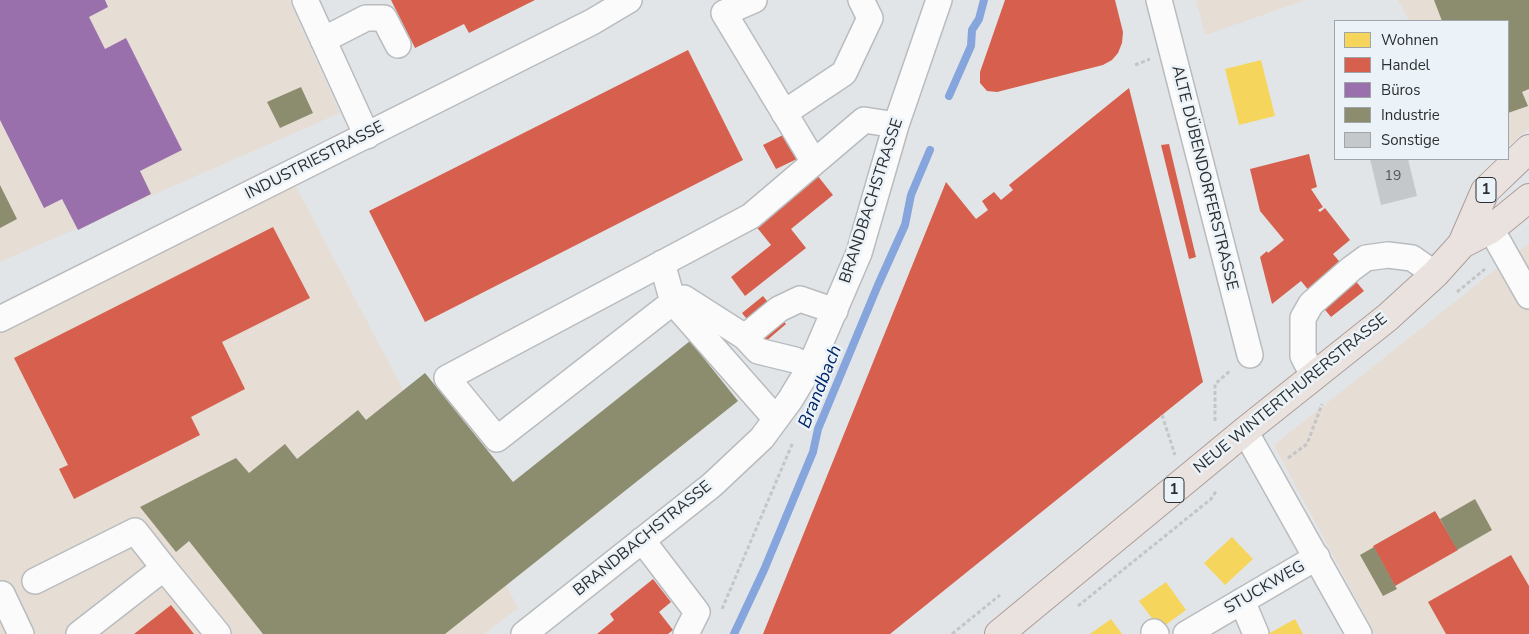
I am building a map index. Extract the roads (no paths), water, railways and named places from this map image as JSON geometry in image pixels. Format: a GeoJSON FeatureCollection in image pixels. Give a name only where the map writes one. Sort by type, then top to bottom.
{"type":"FeatureCollection","features":[{"type":"Feature","properties":{"kind":"main road","name":"NEUE WINTERTHURERSTRASSE"},"geometry":{"type":"LineString","coordinates":[[999,634],[1245,431],[1319,389],[1388,317],[1435,274],[1462,244],[1486,191],[1529,149]]}},
{"type":"Feature","properties":{"kind":"main road","name":"NEUE WINTERTHURERSTRASSE"},"geometry":{"type":"LineString","coordinates":[[1462,244],[1491,229],[1529,198]]}},
{"type":"Feature","properties":{"kind":"street"},"geometry":{"type":"LineString","coordinates":[[305,0],[367,136]]}},
{"type":"Feature","properties":{"kind":"street","name":"INDUSTRIESTRASSE"},"geometry":{"type":"LineString","coordinates":[[0,319],[584,26],[629,0]]}},
{"type":"Feature","properties":{"kind":"street"},"geometry":{"type":"LineString","coordinates":[[754,0],[724,13],[814,162]]}},
{"type":"Feature","properties":{"kind":"street"},"geometry":{"type":"LineString","coordinates":[[784,113],[844,73],[870,18],[861,0]]}},
{"type":"Feature","properties":{"kind":"street","name":"BRANDBACHSTRASSE"},"geometry":{"type":"LineString","coordinates":[[524,634],[712,484],[762,438],[790,400],[810,367],[859,253],[896,125],[939,0]]}},
{"type":"Feature","properties":{"kind":"street","name":"ALTE DÜBENDORFERSTRASSE"},"geometry":{"type":"LineString","coordinates":[[1159,0],[1250,355]]}},
{"type":"Feature","properties":{"kind":"street"},"geometry":{"type":"LineString","coordinates":[[323,40],[366,18],[384,18],[398,45]]}},
{"type":"Feature","properties":{"kind":"street"},"geometry":{"type":"LineString","coordinates":[[810,367],[795,360],[758,351],[745,337],[684,298],[673,302],[497,439],[447,378],[751,216],[864,120],[896,125]]}},
{"type":"Feature","properties":{"kind":"street"},"geometry":{"type":"LineString","coordinates":[[1491,229],[1529,296]]}},
{"type":"Feature","properties":{"kind":"street"},"geometry":{"type":"LineString","coordinates":[[1319,389],[1303,356],[1303,318],[1311,304],[1366,258],[1388,255],[1412,258],[1435,274]]}},
{"type":"Feature","properties":{"kind":"street"},"geometry":{"type":"LineString","coordinates":[[662,263],[673,302],[776,419]]}},
{"type":"Feature","properties":{"kind":"street"},"geometry":{"type":"LineString","coordinates":[[745,337],[779,309],[800,298],[835,311]]}},
{"type":"Feature","properties":{"kind":"street"},"geometry":{"type":"LineString","coordinates":[[1245,431],[1359,634]]}},
{"type":"Feature","properties":{"kind":"street"},"geometry":{"type":"LineString","coordinates":[[35,581],[135,531],[218,634]]}},
{"type":"Feature","properties":{"kind":"street"},"geometry":{"type":"LineString","coordinates":[[642,540],[697,612],[686,634]]}},
{"type":"Feature","properties":{"kind":"street","name":"STUCKWEG"},"geometry":{"type":"LineString","coordinates":[[1186,634],[1220,626],[1242,601],[1317,557]]}},
{"type":"Feature","properties":{"kind":"street"},"geometry":{"type":"LineString","coordinates":[[79,634],[164,568]]}},
{"type":"Feature","properties":{"kind":"street"},"geometry":{"type":"LineString","coordinates":[[0,595],[2,594],[21,634]]}},
{"type":"Feature","properties":{"kind":"street"},"geometry":{"type":"LineString","coordinates":[[1242,601],[1256,634]]}},
{"type":"Feature","properties":{"kind":"waterway","name":"Brandbach"},"geometry":{"type":"LineString","coordinates":[[949,96],[971,46],[972,30],[979,19],[984,0]]}},
{"type":"Feature","properties":{"kind":"waterway","name":"Brandbach"},"geometry":{"type":"LineString","coordinates":[[734,634],[764,570],[813,452],[818,429],[905,225],[911,195],[930,150]]}}]}
